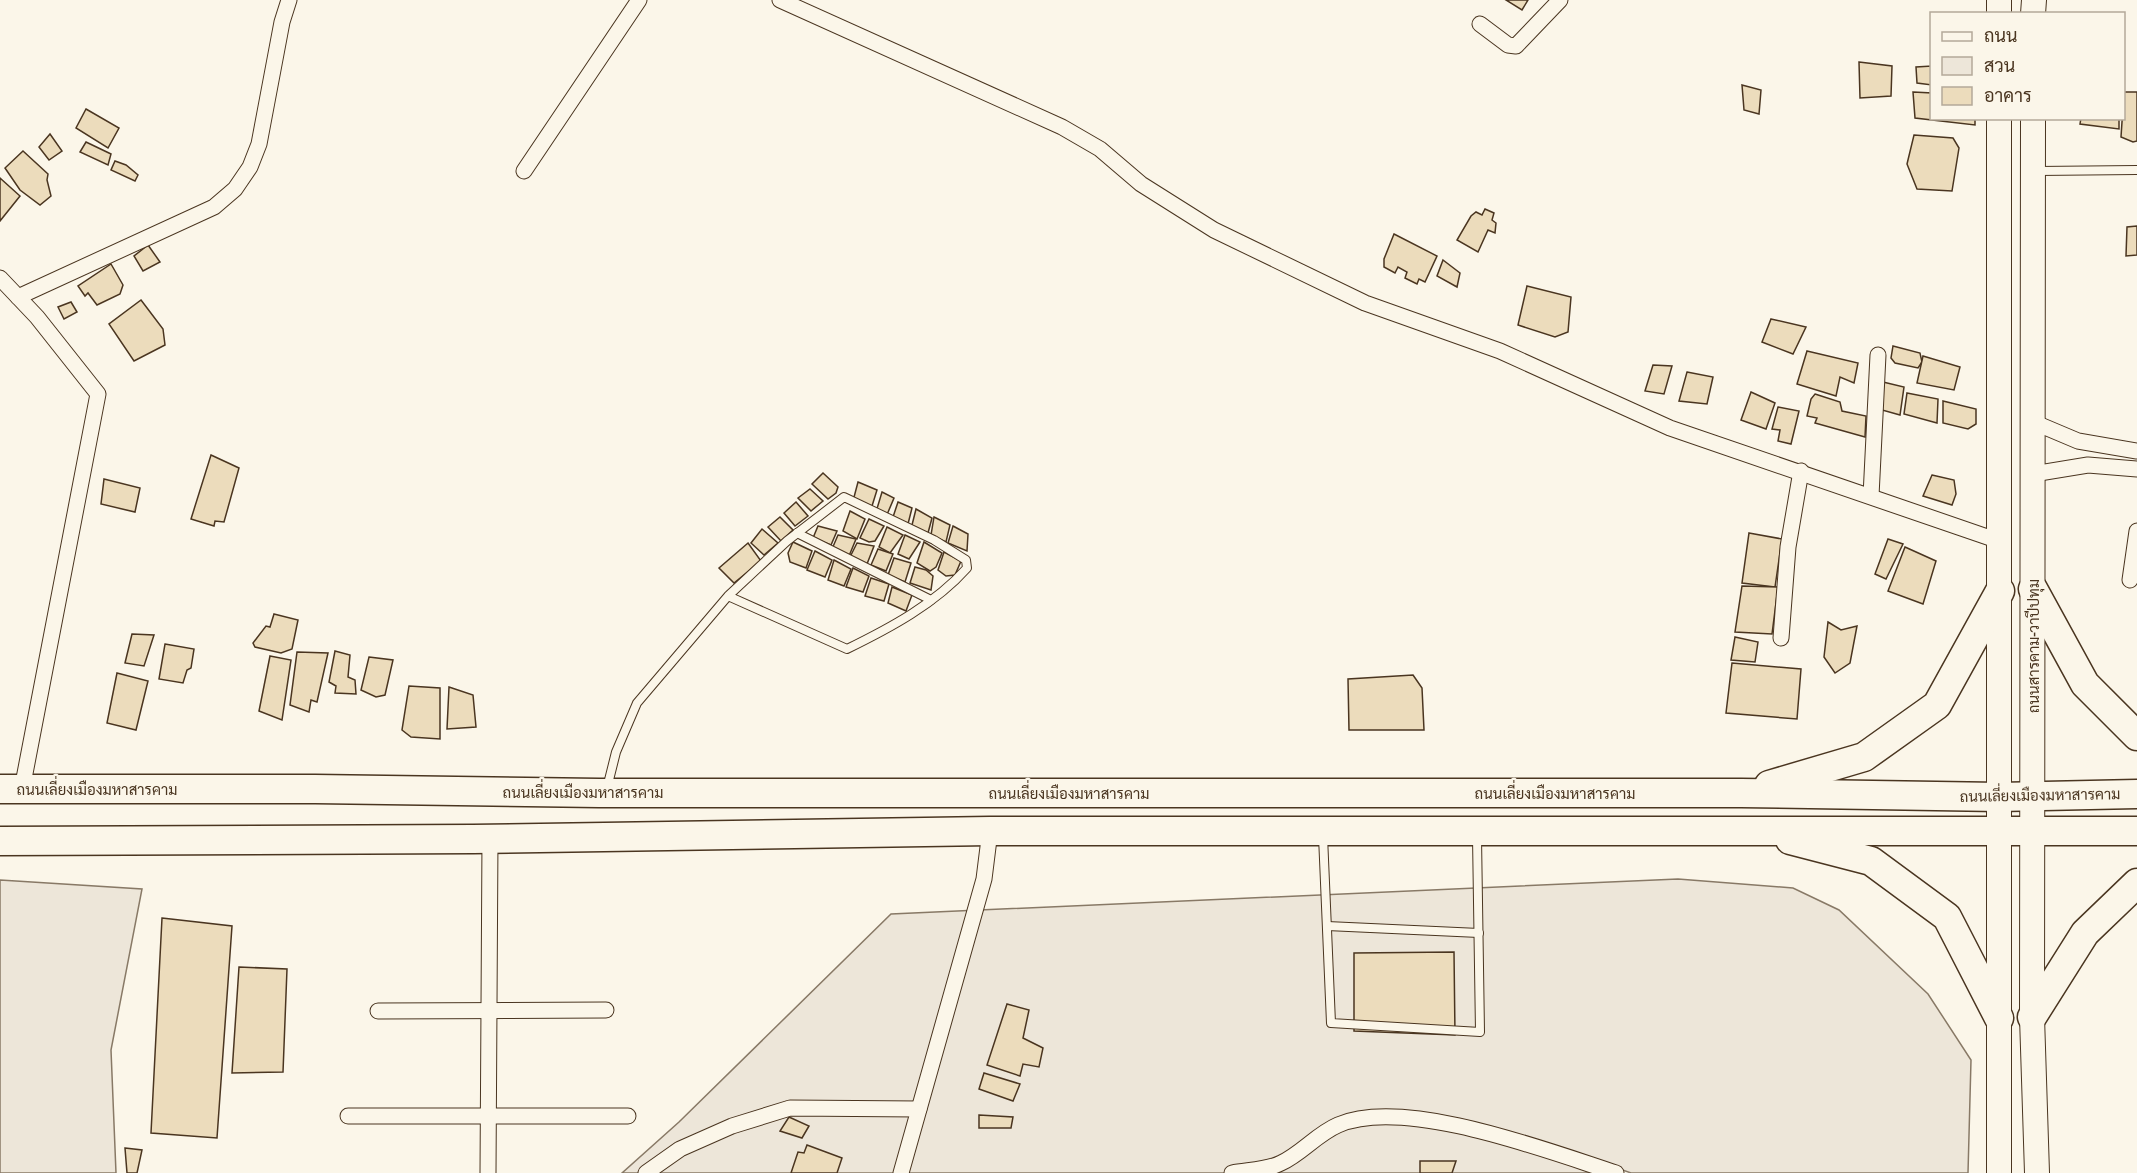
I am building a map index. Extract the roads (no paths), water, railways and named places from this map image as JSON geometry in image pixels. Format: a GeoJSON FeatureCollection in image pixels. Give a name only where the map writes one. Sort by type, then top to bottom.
{"type":"FeatureCollection","features":[{"type":"Feature","properties":{"kind":"highway"},"geometry":{"type":"LineString","coordinates":[[2033,589],[2085,684],[2137,736]]}},
{"type":"Feature","properties":{"kind":"highway"},"geometry":{"type":"LineString","coordinates":[[1741,793],[1864,757],[1937,705],[2000,591]]}},
{"type":"Feature","properties":{"kind":"highway","name":"ถนนเลี่ยงเมืองมหาสารคาม"},"geometry":{"type":"LineString","coordinates":[[11,789],[315,789],[606,793],[1741,793],[1999,797],[2137,794]]}},
{"type":"Feature","properties":{"kind":"highway"},"geometry":{"type":"LineString","coordinates":[[1747,829],[1871,861],[1947,917],[1999,1018]]}},
{"type":"Feature","properties":{"kind":"highway"},"geometry":{"type":"LineString","coordinates":[[0,841],[490,838],[990,831],[1477,832],[1747,829],[2137,831]]}},
{"type":"Feature","properties":{"kind":"highway"},"geometry":{"type":"LineString","coordinates":[[2032,1017],[2085,933],[2137,883]]}},
{"type":"Feature","properties":{"kind":"main road"},"geometry":{"type":"LineString","coordinates":[[1999,120],[1999,1173]]}},
{"type":"Feature","properties":{"kind":"main road","name":"ถนนสารคาม-วาปีปทุม"},"geometry":{"type":"LineString","coordinates":[[2033,120],[2032,1017],[2037,1173]]}},
{"type":"Feature","properties":{"kind":"street"},"geometry":{"type":"LineString","coordinates":[[18,297],[214,207],[235,189],[250,167],[259,144],[282,22],[289,0]]}},
{"type":"Feature","properties":{"kind":"street"},"geometry":{"type":"LineString","coordinates":[[525,171],[639,0]]}},
{"type":"Feature","properties":{"kind":"street"},"geometry":{"type":"LineString","coordinates":[[780,0],[1062,127],[1100,149],[1141,184],[1214,230],[1365,303],[1500,351],[1670,428],[1871,495],[1999,541]]}},
{"type":"Feature","properties":{"kind":"street"},"geometry":{"type":"LineString","coordinates":[[1480,24],[1508,45],[1516,46],[1560,0]]}},
{"type":"Feature","properties":{"kind":"street"},"geometry":{"type":"LineString","coordinates":[[0,278],[98,394],[11,789]]}},
{"type":"Feature","properties":{"kind":"street"},"geometry":{"type":"LineString","coordinates":[[1871,495],[1878,356]]}},
{"type":"Feature","properties":{"kind":"street"},"geometry":{"type":"LineString","coordinates":[[2033,422],[2078,441],[2137,451]]}},
{"type":"Feature","properties":{"kind":"street"},"geometry":{"type":"LineString","coordinates":[[2033,474],[2088,465],[2137,469]]}},
{"type":"Feature","properties":{"kind":"street"},"geometry":{"type":"LineString","coordinates":[[1781,638],[1788,547],[1801,471]]}},
{"type":"Feature","properties":{"kind":"street"},"geometry":{"type":"LineString","coordinates":[[2130,580],[2137,531]]}},
{"type":"Feature","properties":{"kind":"street"},"geometry":{"type":"LineString","coordinates":[[901,1173],[984,879],[990,831]]}},
{"type":"Feature","properties":{"kind":"street"},"geometry":{"type":"LineString","coordinates":[[488,1173],[490,838]]}},
{"type":"Feature","properties":{"kind":"street"},"geometry":{"type":"LineString","coordinates":[[378,1011],[606,1010]]}},
{"type":"Feature","properties":{"kind":"street"},"geometry":{"type":"LineString","coordinates":[[646,1173],[680,1149],[711,1135],[790,1108],[919,1108]]}},
{"type":"Feature","properties":{"kind":"street"},"geometry":{"type":"LineString","coordinates":[[348,1116],[628,1116]]}},
{"type":"Feature","properties":{"kind":"street"},"geometry":{"type":"LineString","coordinates":[[1232,1173],[1280,1164],[1337,1125],[1367,1117],[1431,1120],[1512,1139],[1616,1173]]}},
{"type":"Feature","properties":{"kind":"lane"},"geometry":{"type":"LineString","coordinates":[[2033,171],[2137,170]]}},
{"type":"Feature","properties":{"kind":"lane"},"geometry":{"type":"LineString","coordinates":[[606,793],[616,752],[637,703],[728,596],[797,533],[844,496],[934,540],[966,560],[967,568],[952,585],[886,630],[847,649],[728,596]]}},
{"type":"Feature","properties":{"kind":"lane"},"geometry":{"type":"LineString","coordinates":[[797,533],[931,600]]}},
{"type":"Feature","properties":{"kind":"lane"},"geometry":{"type":"LineString","coordinates":[[1323,832],[1331,1023],[1480,1032],[1477,832]]}},
{"type":"Feature","properties":{"kind":"lane"},"geometry":{"type":"LineString","coordinates":[[1327,927],[1479,933]]}}]}
